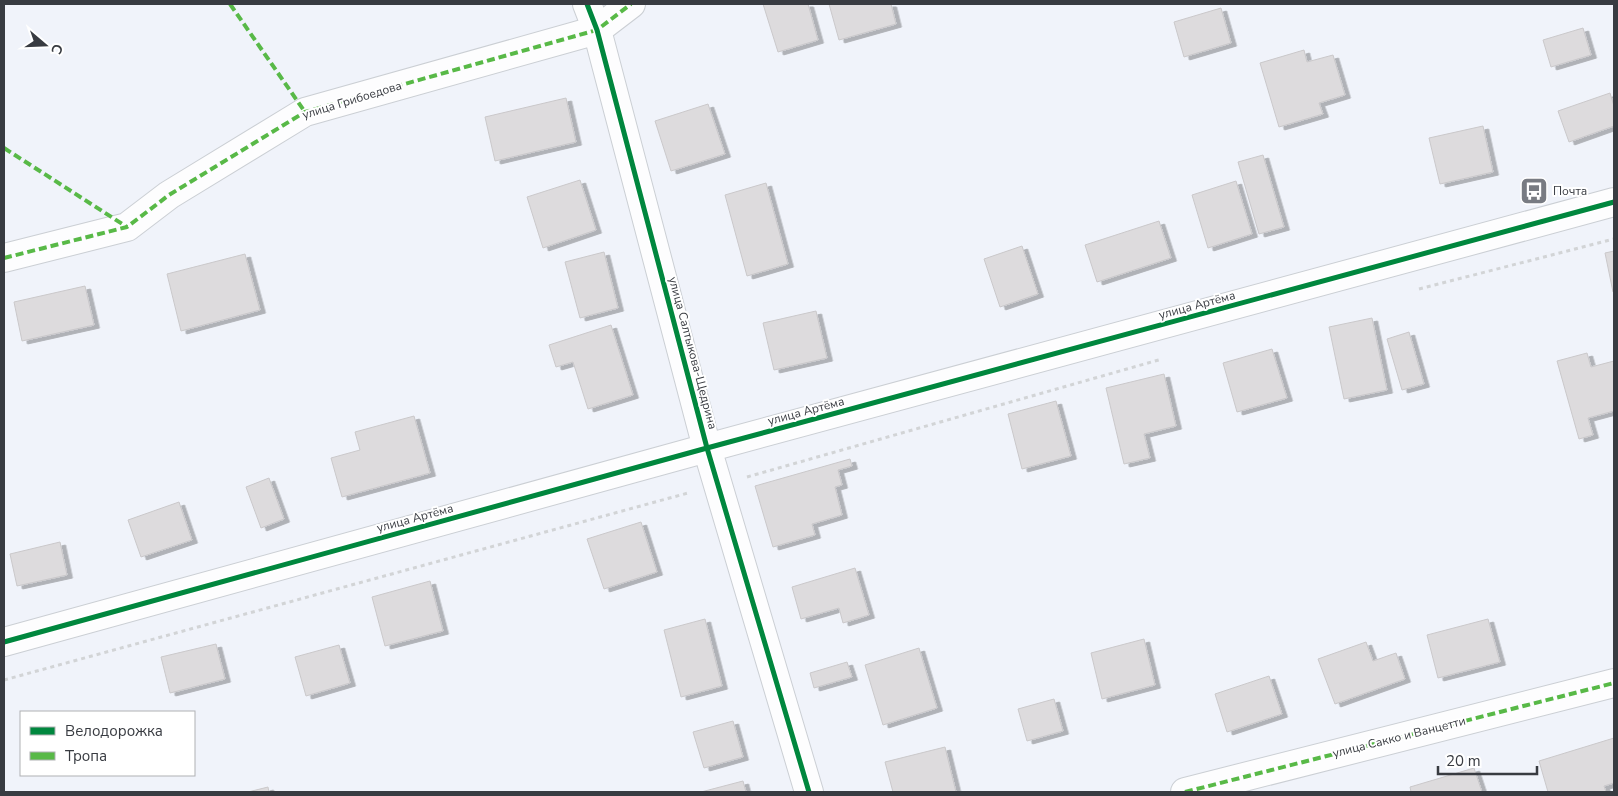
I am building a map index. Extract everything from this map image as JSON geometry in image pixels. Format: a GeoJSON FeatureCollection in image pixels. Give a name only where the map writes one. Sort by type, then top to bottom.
{"type":"FeatureCollection","features":[{"type":"Feature","properties":{"kind":"street","name":"улица Салтыкова-Щедрина"},"geometry":{"type":"LineString","coordinates":[[587,4],[597,30],[707,448],[809,792]]}},
{"type":"Feature","properties":{"kind":"street","name":"улица Грибоедова"},"geometry":{"type":"LineString","coordinates":[[4,258],[127,227],[169,195],[305,112],[597,30],[631,4]]}},
{"type":"Feature","properties":{"kind":"street","name":"улица Артёма"},"geometry":{"type":"LineString","coordinates":[[4,642],[707,448],[1614,202]]}},
{"type":"Feature","properties":{"kind":"street","name":"улица Сакко и Ванцетти"},"geometry":{"type":"LineString","coordinates":[[1185,792],[1614,683]]}},
{"type":"Feature","properties":{"kind":"path"},"geometry":{"type":"LineString","coordinates":[[1414,291],[1614,239]]}},
{"type":"Feature","properties":{"kind":"path"},"geometry":{"type":"LineString","coordinates":[[4,680],[718,485],[1166,358]]}},
{"type":"Feature","properties":{"kind":"building"},"geometry":{"type":"Polygon","coordinates":[[[763,4],[808,4],[818,40],[778,52],[763,4]]]}},
{"type":"Feature","properties":{"kind":"building"},"geometry":{"type":"Polygon","coordinates":[[[829,4],[891,4],[896,24],[839,40],[829,4]]]}},
{"type":"Feature","properties":{"kind":"building"},"geometry":{"type":"Polygon","coordinates":[[[1221,8],[1231,43],[1184,57],[1174,22],[1221,8]]]}},
{"type":"Feature","properties":{"kind":"building"},"geometry":{"type":"Polygon","coordinates":[[[1583,28],[1591,55],[1551,67],[1543,40],[1583,28]]]}},
{"type":"Feature","properties":{"kind":"building"},"geometry":{"type":"Polygon","coordinates":[[[1304,50],[1307,62],[1333,55],[1345,95],[1319,103],[1323,114],[1279,127],[1260,63],[1304,50]]]}},
{"type":"Feature","properties":{"kind":"building"},"geometry":{"type":"Polygon","coordinates":[[[1610,93],[1614,106],[1614,126],[1569,142],[1558,111],[1610,93]]]}},
{"type":"Feature","properties":{"kind":"building"},"geometry":{"type":"Polygon","coordinates":[[[566,98],[576,142],[495,161],[485,117],[566,98]]]}},
{"type":"Feature","properties":{"kind":"building"},"geometry":{"type":"Polygon","coordinates":[[[708,104],[725,154],[671,171],[655,121],[708,104]]]}},
{"type":"Feature","properties":{"kind":"building"},"geometry":{"type":"Polygon","coordinates":[[[1483,126],[1493,172],[1440,184],[1429,138],[1483,126]]]}},
{"type":"Feature","properties":{"kind":"building"},"geometry":{"type":"Polygon","coordinates":[[[1263,155],[1284,227],[1259,234],[1238,162],[1263,155]]]}},
{"type":"Feature","properties":{"kind":"building"},"geometry":{"type":"Polygon","coordinates":[[[580,180],[596,230],[543,248],[527,197],[580,180]]]}},
{"type":"Feature","properties":{"kind":"building"},"geometry":{"type":"Polygon","coordinates":[[[1236,181],[1252,234],[1208,248],[1192,195],[1236,181]]]}},
{"type":"Feature","properties":{"kind":"building"},"geometry":{"type":"Polygon","coordinates":[[[766,183],[788,264],[747,276],[725,195],[766,183]]]}},
{"type":"Feature","properties":{"kind":"building"},"geometry":{"type":"Polygon","coordinates":[[[1159,221],[1171,258],[1097,282],[1085,245],[1159,221]]]}},
{"type":"Feature","properties":{"kind":"building"},"geometry":{"type":"Polygon","coordinates":[[[1022,246],[1038,294],[1000,307],[984,259],[1022,246]]]}},
{"type":"Feature","properties":{"kind":"building"},"geometry":{"type":"Polygon","coordinates":[[[1614,251],[1614,292],[1613,292],[1605,253],[1614,251]]]}},
{"type":"Feature","properties":{"kind":"building"},"geometry":{"type":"Polygon","coordinates":[[[604,252],[618,308],[580,318],[565,262],[604,252]]]}},
{"type":"Feature","properties":{"kind":"building"},"geometry":{"type":"Polygon","coordinates":[[[245,254],[260,310],[181,331],[167,274],[245,254]]]}},
{"type":"Feature","properties":{"kind":"building"},"geometry":{"type":"Polygon","coordinates":[[[85,286],[94,325],[22,341],[14,302],[85,286]]]}},
{"type":"Feature","properties":{"kind":"building"},"geometry":{"type":"Polygon","coordinates":[[[816,311],[827,358],[774,370],[763,323],[816,311]]]}},
{"type":"Feature","properties":{"kind":"building"},"geometry":{"type":"Polygon","coordinates":[[[1372,318],[1387,390],[1344,399],[1329,327],[1372,318]]]}},
{"type":"Feature","properties":{"kind":"building"},"geometry":{"type":"Polygon","coordinates":[[[611,325],[633,395],[588,409],[573,362],[556,367],[549,345],[611,325]]]}},
{"type":"Feature","properties":{"kind":"building"},"geometry":{"type":"Polygon","coordinates":[[[1409,332],[1424,384],[1402,390],[1387,339],[1409,332]]]}},
{"type":"Feature","properties":{"kind":"building"},"geometry":{"type":"Polygon","coordinates":[[[1272,349],[1287,398],[1237,412],[1223,363],[1272,349]]]}},
{"type":"Feature","properties":{"kind":"building"},"geometry":{"type":"Polygon","coordinates":[[[1587,353],[1591,367],[1614,361],[1614,411],[1588,418],[1593,435],[1579,439],[1557,361],[1587,353]]]}},
{"type":"Feature","properties":{"kind":"building"},"geometry":{"type":"Polygon","coordinates":[[[1164,374],[1176,426],[1144,434],[1150,458],[1124,464],[1106,388],[1164,374]]]}},
{"type":"Feature","properties":{"kind":"building"},"geometry":{"type":"Polygon","coordinates":[[[1056,401],[1071,456],[1022,469],[1008,414],[1056,401]]]}},
{"type":"Feature","properties":{"kind":"building"},"geometry":{"type":"Polygon","coordinates":[[[414,416],[430,473],[342,497],[331,458],[360,450],[355,432],[414,416]]]}},
{"type":"Feature","properties":{"kind":"building"},"geometry":{"type":"Polygon","coordinates":[[[850,459],[852,466],[838,470],[842,485],[835,487],[842,515],[812,524],[815,535],[773,547],[755,486],[850,459]]]}},
{"type":"Feature","properties":{"kind":"building"},"geometry":{"type":"Polygon","coordinates":[[[269,478],[284,519],[261,528],[246,487],[269,478]]]}},
{"type":"Feature","properties":{"kind":"building"},"geometry":{"type":"Polygon","coordinates":[[[179,502],[192,540],[141,557],[128,520],[179,502]]]}},
{"type":"Feature","properties":{"kind":"building"},"geometry":{"type":"Polygon","coordinates":[[[641,522],[657,572],[604,589],[587,539],[641,522]]]}},
{"type":"Feature","properties":{"kind":"building"},"geometry":{"type":"Polygon","coordinates":[[[60,542],[67,575],[17,586],[10,554],[60,542]]]}},
{"type":"Feature","properties":{"kind":"building"},"geometry":{"type":"Polygon","coordinates":[[[855,568],[869,615],[843,623],[839,608],[801,619],[792,587],[855,568]]]}},
{"type":"Feature","properties":{"kind":"building"},"geometry":{"type":"Polygon","coordinates":[[[430,581],[443,631],[385,646],[372,597],[430,581]]]}},
{"type":"Feature","properties":{"kind":"building"},"geometry":{"type":"Polygon","coordinates":[[[705,619],[722,686],[681,697],[664,630],[705,619]]]}},
{"type":"Feature","properties":{"kind":"building"},"geometry":{"type":"Polygon","coordinates":[[[1488,619],[1500,662],[1438,678],[1427,635],[1488,619]]]}},
{"type":"Feature","properties":{"kind":"building"},"geometry":{"type":"Polygon","coordinates":[[[1144,639],[1155,685],[1102,699],[1091,653],[1144,639]]]}},
{"type":"Feature","properties":{"kind":"building"},"geometry":{"type":"Polygon","coordinates":[[[1366,642],[1373,661],[1396,653],[1405,679],[1335,704],[1318,659],[1366,642]]]}},
{"type":"Feature","properties":{"kind":"building"},"geometry":{"type":"Polygon","coordinates":[[[216,644],[225,679],[170,693],[161,657],[216,644]]]}},
{"type":"Feature","properties":{"kind":"building"},"geometry":{"type":"Polygon","coordinates":[[[339,645],[350,683],[306,696],[295,657],[339,645]]]}},
{"type":"Feature","properties":{"kind":"building"},"geometry":{"type":"Polygon","coordinates":[[[919,648],[937,708],[883,725],[865,665],[919,648]]]}},
{"type":"Feature","properties":{"kind":"building"},"geometry":{"type":"Polygon","coordinates":[[[847,662],[852,677],[814,688],[810,673],[847,662]]]}},
{"type":"Feature","properties":{"kind":"building"},"geometry":{"type":"Polygon","coordinates":[[[1269,676],[1282,714],[1227,732],[1215,694],[1269,676]]]}},
{"type":"Feature","properties":{"kind":"building"},"geometry":{"type":"Polygon","coordinates":[[[1054,699],[1063,731],[1027,741],[1018,709],[1054,699]]]}},
{"type":"Feature","properties":{"kind":"building"},"geometry":{"type":"Polygon","coordinates":[[[733,721],[743,757],[704,768],[693,732],[733,721]]]}},
{"type":"Feature","properties":{"kind":"building"},"geometry":{"type":"Polygon","coordinates":[[[1614,738],[1614,783],[1604,786],[1606,792],[1548,792],[1539,761],[1614,738]]]}},
{"type":"Feature","properties":{"kind":"building"},"geometry":{"type":"Polygon","coordinates":[[[945,747],[956,792],[893,792],[885,762],[945,747]]]}},
{"type":"Feature","properties":{"kind":"building"},"geometry":{"type":"Polygon","coordinates":[[[1474,768],[1482,792],[1411,792],[1410,787],[1474,768]]]}},
{"type":"Feature","properties":{"kind":"building"},"geometry":{"type":"Polygon","coordinates":[[[743,781],[746,792],[701,792],[743,781]]]}},
{"type":"Feature","properties":{"kind":"building"},"geometry":{"type":"Polygon","coordinates":[[[268,787],[269,792],[248,792],[268,787]]]}},
{"type":"Feature","properties":{"kind":"marked path"},"geometry":{"type":"LineString","coordinates":[[230,4],[305,112]]}},
{"type":"Feature","properties":{"kind":"marked path"},"geometry":{"type":"LineString","coordinates":[[4,258],[127,227],[169,195],[305,112],[597,30],[631,4]]}},
{"type":"Feature","properties":{"kind":"marked path"},"geometry":{"type":"LineString","coordinates":[[4,148],[127,227]]}},
{"type":"Feature","properties":{"kind":"marked path"},"geometry":{"type":"LineString","coordinates":[[1185,792],[1614,683]]}},
{"type":"Feature","properties":{"kind":"cycle path"},"geometry":{"type":"LineString","coordinates":[[587,4],[597,30],[707,448],[809,792]]}},
{"type":"Feature","properties":{"kind":"cycle path"},"geometry":{"type":"LineString","coordinates":[[4,642],[707,448],[1614,202]]}},
{"type":"Feature","properties":{"kind":"place","name":"Почта"},"geometry":{"type":"Point","coordinates":[1534,191]}}]}
